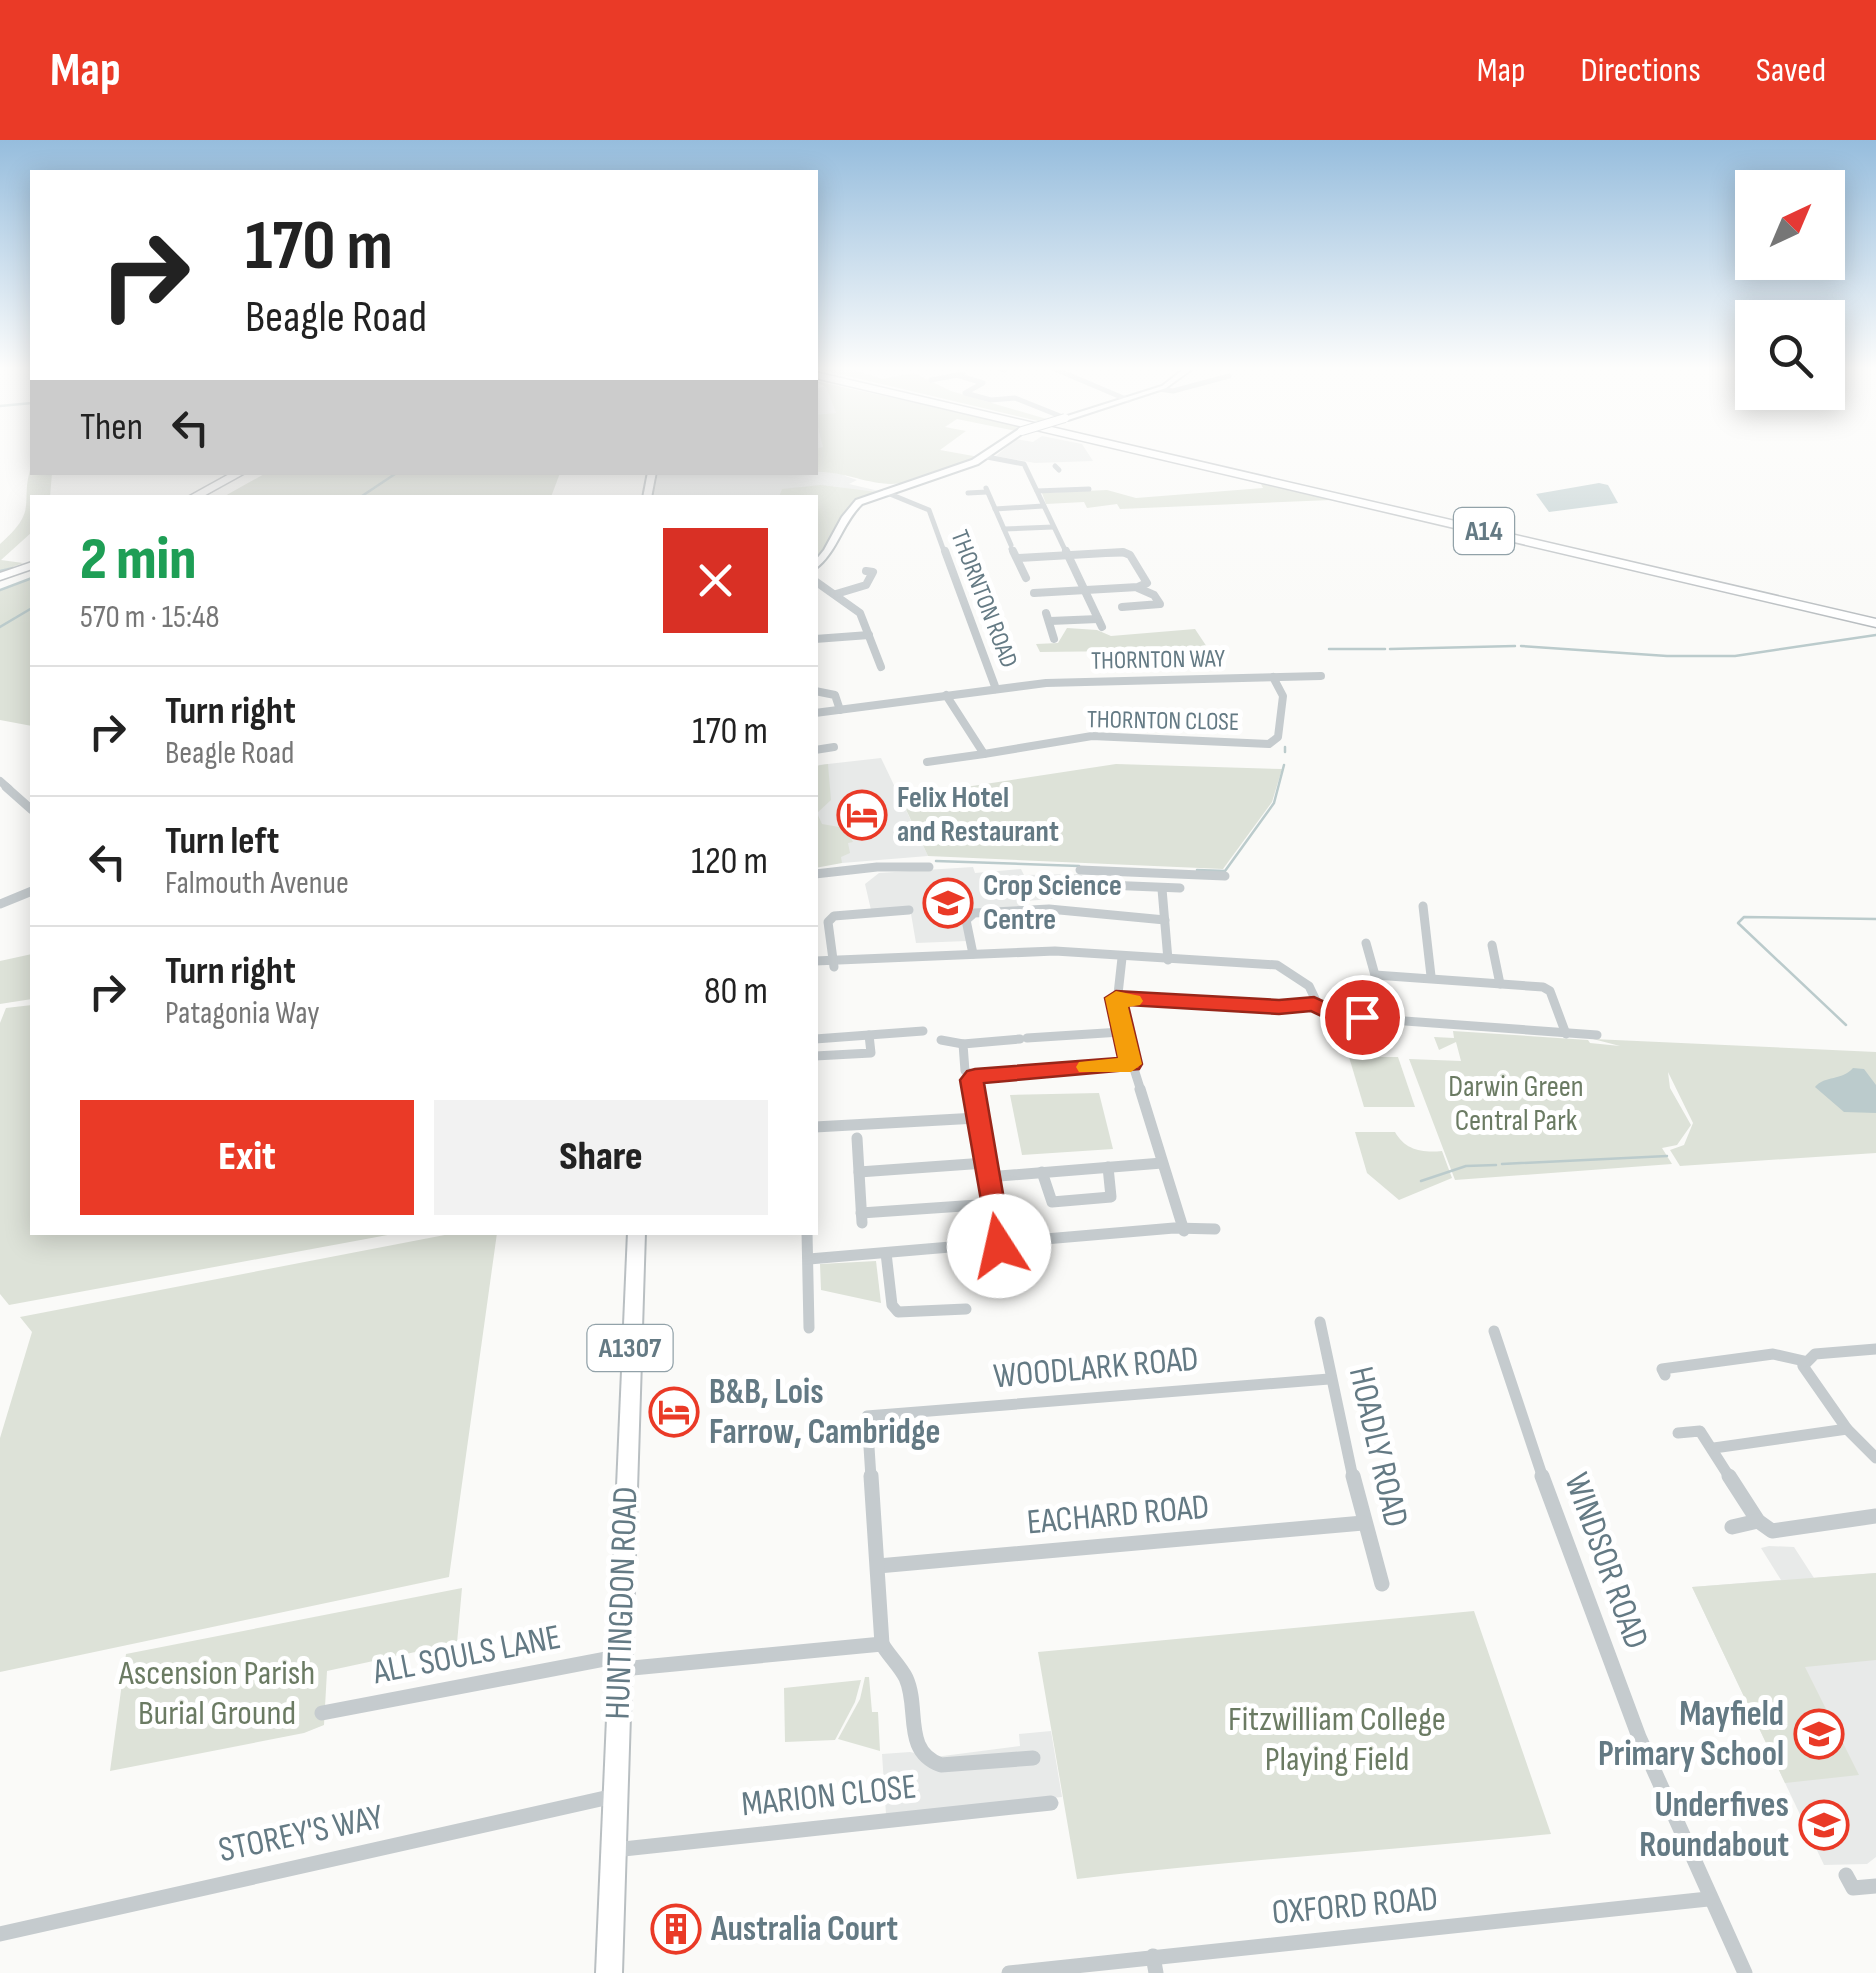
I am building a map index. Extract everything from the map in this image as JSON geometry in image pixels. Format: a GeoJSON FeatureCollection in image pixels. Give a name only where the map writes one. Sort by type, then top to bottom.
{"type":"FeatureCollection","features":[{"type":"Feature","properties":{"kind":"highway","name":"A14"},"geometry":{"type":"LineString","coordinates":[[1160,455],[1876,621]]}},
{"type":"Feature","properties":{"kind":"highway","name":"A14"},"geometry":{"type":"LineString","coordinates":[[1168,455],[1876,621]]}},
{"type":"Feature","properties":{"kind":"highway"},"geometry":{"type":"LineString","coordinates":[[197,495],[236,475]]}},
{"type":"Feature","properties":{"kind":"highway"},"geometry":{"type":"LineString","coordinates":[[206,495],[246,475]]}},
{"type":"Feature","properties":{"kind":"highway"},"geometry":{"type":"LineString","coordinates":[[0,580],[30,568]]}},
{"type":"Feature","properties":{"kind":"main road","name":"HUNTINGDON ROAD"},"geometry":{"type":"LineString","coordinates":[[609,1973],[636,1235]]}},
{"type":"Feature","properties":{"kind":"street"},"geometry":{"type":"LineString","coordinates":[[818,563],[829,553],[848,511],[859,502],[990,455]]}},
{"type":"Feature","properties":{"kind":"street"},"geometry":{"type":"LineString","coordinates":[[986,457],[1024,464],[1100,623],[1048,617],[1054,639]]}},
{"type":"Feature","properties":{"kind":"street"},"geometry":{"type":"LineString","coordinates":[[1036,491],[1088,489]]}},
{"type":"Feature","properties":{"kind":"street"},"geometry":{"type":"LineString","coordinates":[[968,493],[987,490],[1032,589],[1084,590],[1138,587],[1146,583],[1128,554],[1019,558]]}},
{"type":"Feature","properties":{"kind":"street","name":"THORNTON ROAD"},"geometry":{"type":"LineString","coordinates":[[818,713],[996,689],[929,510],[885,492]]}},
{"type":"Feature","properties":{"kind":"street"},"geometry":{"type":"LineString","coordinates":[[995,508],[1043,506]]}},
{"type":"Feature","properties":{"kind":"street"},"geometry":{"type":"LineString","coordinates":[[1004,530],[1053,527]]}},
{"type":"Feature","properties":{"kind":"street"},"geometry":{"type":"LineString","coordinates":[[836,594],[866,585],[873,572],[866,572]]}},
{"type":"Feature","properties":{"kind":"street"},"geometry":{"type":"LineString","coordinates":[[818,582],[860,614],[877,668],[891,666]]}},
{"type":"Feature","properties":{"kind":"street"},"geometry":{"type":"LineString","coordinates":[[1122,607],[1160,604],[1154,595],[1138,587]]}},
{"type":"Feature","properties":{"kind":"street"},"geometry":{"type":"LineString","coordinates":[[818,639],[868,634]]}},
{"type":"Feature","properties":{"kind":"street","name":"THORNTON WAY"},"geometry":{"type":"LineString","coordinates":[[996,689],[1046,682],[1322,676]]}},
{"type":"Feature","properties":{"kind":"street","name":"THORNTON CLOSE"},"geometry":{"type":"LineString","coordinates":[[928,762],[1092,736],[1269,744],[1278,736],[1283,696],[1273,678]]}},
{"type":"Feature","properties":{"kind":"street"},"geometry":{"type":"LineString","coordinates":[[818,692],[836,695],[840,710]]}},
{"type":"Feature","properties":{"kind":"street"},"geometry":{"type":"LineString","coordinates":[[946,696],[984,754]]}},
{"type":"Feature","properties":{"kind":"street"},"geometry":{"type":"LineString","coordinates":[[818,750],[834,747]]}},
{"type":"Feature","properties":{"kind":"street"},"geometry":{"type":"LineString","coordinates":[[0,782],[30,808]]}},
{"type":"Feature","properties":{"kind":"street"},"geometry":{"type":"LineString","coordinates":[[818,874],[877,867],[929,867]]}},
{"type":"Feature","properties":{"kind":"street"},"geometry":{"type":"LineString","coordinates":[[1080,870],[1225,876]]}},
{"type":"Feature","properties":{"kind":"street"},"geometry":{"type":"LineString","coordinates":[[1106,885],[1180,888]]}},
{"type":"Feature","properties":{"kind":"street"},"geometry":{"type":"LineString","coordinates":[[1162,889],[1168,960]]}},
{"type":"Feature","properties":{"kind":"street"},"geometry":{"type":"LineString","coordinates":[[1,904],[30,892]]}},
{"type":"Feature","properties":{"kind":"street"},"geometry":{"type":"LineString","coordinates":[[1423,906],[1430,970]]}},
{"type":"Feature","properties":{"kind":"street"},"geometry":{"type":"LineString","coordinates":[[973,954],[966,920],[974,913],[1049,909],[1165,920]]}},
{"type":"Feature","properties":{"kind":"street"},"geometry":{"type":"LineString","coordinates":[[818,923],[828,922],[834,916],[909,910]]}},
{"type":"Feature","properties":{"kind":"street"},"geometry":{"type":"LineString","coordinates":[[828,922],[833,964]]}},
{"type":"Feature","properties":{"kind":"street"},"geometry":{"type":"LineString","coordinates":[[1366,942],[1387,1018]]}},
{"type":"Feature","properties":{"kind":"street"},"geometry":{"type":"LineString","coordinates":[[1492,944],[1500,984]]}},
{"type":"Feature","properties":{"kind":"street"},"geometry":{"type":"LineString","coordinates":[[818,964],[1055,950],[1122,958],[1278,966],[1309,986],[1314,1004]]}},
{"type":"Feature","properties":{"kind":"street"},"geometry":{"type":"LineString","coordinates":[[1122,958],[1116,998],[1121,1032],[1184,1231]]}},
{"type":"Feature","properties":{"kind":"street"},"geometry":{"type":"LineString","coordinates":[[1375,974],[1430,970],[1550,991],[1566,1034]]}},
{"type":"Feature","properties":{"kind":"street"},"geometry":{"type":"LineString","coordinates":[[1116,998],[1279,1007],[1314,1004],[1336,1016],[1597,1035]]}},
{"type":"Feature","properties":{"kind":"street"},"geometry":{"type":"LineString","coordinates":[[818,1039],[923,1031]]}},
{"type":"Feature","properties":{"kind":"street"},"geometry":{"type":"LineString","coordinates":[[941,1040],[963,1044],[1121,1032]]}},
{"type":"Feature","properties":{"kind":"street"},"geometry":{"type":"LineString","coordinates":[[818,1056],[870,1053],[869,1035]]}},
{"type":"Feature","properties":{"kind":"street"},"geometry":{"type":"LineString","coordinates":[[963,1044],[966,1071],[975,1076],[1131,1064]]}},
{"type":"Feature","properties":{"kind":"street"},"geometry":{"type":"LineString","coordinates":[[975,1076],[972,1080],[976,1118],[999,1246]]}},
{"type":"Feature","properties":{"kind":"street"},"geometry":{"type":"LineString","coordinates":[[818,1128],[976,1118]]}},
{"type":"Feature","properties":{"kind":"street"},"geometry":{"type":"LineString","coordinates":[[857,1138],[862,1218],[992,1204]]}},
{"type":"Feature","properties":{"kind":"street"},"geometry":{"type":"LineString","coordinates":[[859,1172],[1042,1172],[1162,1164]]}},
{"type":"Feature","properties":{"kind":"street"},"geometry":{"type":"LineString","coordinates":[[1042,1172],[1052,1202],[1111,1197],[1108,1168]]}},
{"type":"Feature","properties":{"kind":"street"},"geometry":{"type":"LineString","coordinates":[[808,1259],[999,1246],[1008,1241],[1174,1228],[1214,1229]]}},
{"type":"Feature","properties":{"kind":"street"},"geometry":{"type":"LineString","coordinates":[[807,1235],[809,1328]]}},
{"type":"Feature","properties":{"kind":"street"},"geometry":{"type":"LineString","coordinates":[[886,1253],[892,1305],[898,1312],[966,1309]]}},
{"type":"Feature","properties":{"kind":"street","name":"HOADLY ROAD"},"geometry":{"type":"LineString","coordinates":[[1320,1322],[1329,1379],[1363,1524],[1382,1584]]}},
{"type":"Feature","properties":{"kind":"street","name":"WINDSOR ROAD"},"geometry":{"type":"LineString","coordinates":[[1494,1331],[1576,1578],[1708,1899],[1745,1973]]}},
{"type":"Feature","properties":{"kind":"street"},"geometry":{"type":"LineString","coordinates":[[1665,1375],[1662,1369],[1773,1354],[1804,1361],[1815,1354],[1876,1349]]}},
{"type":"Feature","properties":{"kind":"street"},"geometry":{"type":"LineString","coordinates":[[1804,1361],[1804,1372],[1846,1429],[1876,1458]]}},
{"type":"Feature","properties":{"kind":"street","name":"WOODLARK ROAD"},"geometry":{"type":"LineString","coordinates":[[878,1566],[867,1416],[1329,1379]]}},
{"type":"Feature","properties":{"kind":"street"},"geometry":{"type":"LineString","coordinates":[[1714,1448],[1846,1429]]}},
{"type":"Feature","properties":{"kind":"street"},"geometry":{"type":"LineString","coordinates":[[1678,1433],[1700,1431],[1758,1521],[1772,1532],[1876,1516]]}},
{"type":"Feature","properties":{"kind":"street"},"geometry":{"type":"LineString","coordinates":[[1732,1528],[1758,1521]]}},
{"type":"Feature","properties":{"kind":"street","name":"EACHARD ROAD"},"geometry":{"type":"LineString","coordinates":[[878,1566],[1363,1524]]}},
{"type":"Feature","properties":{"kind":"street"},"geometry":{"type":"LineString","coordinates":[[878,1566],[882,1644],[906,1680],[918,1748],[926,1760],[941,1766],[1033,1758]]}},
{"type":"Feature","properties":{"kind":"street","name":"ALL SOULS LANE"},"geometry":{"type":"LineString","coordinates":[[322,1713],[622,1662],[882,1644]]}},
{"type":"Feature","properties":{"kind":"street","name":"STOREY'S WAY"},"geometry":{"type":"LineString","coordinates":[[0,1934],[616,1796]]}},
{"type":"Feature","properties":{"kind":"street","name":"MARION CLOSE"},"geometry":{"type":"LineString","coordinates":[[614,1850],[1052,1803]]}},
{"type":"Feature","properties":{"kind":"street"},"geometry":{"type":"LineString","coordinates":[[1846,1875],[1853,1888],[1876,1886]]}},
{"type":"Feature","properties":{"kind":"street","name":"OXFORD ROAD"},"geometry":{"type":"LineString","coordinates":[[1009,1973],[1155,1965],[1708,1899]]}},
{"type":"Feature","properties":{"kind":"shaded area"},"geometry":{"type":"Polygon","coordinates":[[[818,455],[839,455],[845,476],[857,480],[849,484],[879,491],[852,503],[837,528],[818,502],[818,495],[654,495],[658,475],[818,475],[818,455]]]}},
{"type":"Feature","properties":{"kind":"shaded area"},"geometry":{"type":"Polygon","coordinates":[[[1089,455],[1093,461],[1035,463],[996,456],[1089,455]]]}},
{"type":"Feature","properties":{"kind":"shaded area"},"geometry":{"type":"Polygon","coordinates":[[[1599,483],[1608,485],[1618,503],[1549,512],[1536,494],[1599,483]]]}},
{"type":"Feature","properties":{"kind":"shaded area","name":"Felix Hotel and Restaurant"},"geometry":{"type":"Polygon","coordinates":[[[881,758],[928,856],[842,863],[821,836],[819,765],[881,758]]]}},
{"type":"Feature","properties":{"kind":"shaded area","name":"Crop Science Centre"},"geometry":{"type":"Polygon","coordinates":[[[973,867],[975,873],[1021,869],[1024,875],[1079,874],[1100,881],[1098,895],[1027,901],[1028,906],[969,912],[963,917],[967,941],[916,943],[910,908],[871,910],[865,884],[879,873],[973,867]]]}},
{"type":"Feature","properties":{"kind":"shaded area"},"geometry":{"type":"Polygon","coordinates":[[[1853,1068],[1864,1069],[1876,1085],[1876,1113],[1844,1112],[1815,1087],[1853,1068]]]}},
{"type":"Feature","properties":{"kind":"shaded area","name":"Mayfield Primary School"},"geometry":{"type":"Polygon","coordinates":[[[1794,1547],[1814,1578],[1876,1573],[1876,1857],[1867,1864],[1824,1865],[1692,1587],[1781,1580],[1761,1548],[1794,1547]]]}},
{"type":"Feature","properties":{"kind":"shaded area"},"geometry":{"type":"Polygon","coordinates":[[[1051,1731],[1062,1797],[886,1814],[882,1754],[910,1752],[935,1757],[1020,1746],[1019,1734],[1051,1731]]]}},
{"type":"Feature","properties":{"kind":"green space"},"geometry":{"type":"Polygon","coordinates":[[[818,455],[979,457],[910,481],[889,484],[818,472],[818,455]]]}},
{"type":"Feature","properties":{"kind":"green space"},"geometry":{"type":"Polygon","coordinates":[[[30,470],[30,475],[52,475],[50,495],[30,495],[30,534],[1,560],[23,563],[0,572],[0,544],[24,513],[30,470]]]}},
{"type":"Feature","properties":{"kind":"green space"},"geometry":{"type":"Polygon","coordinates":[[[262,475],[559,475],[552,495],[227,495],[262,475]]]}},
{"type":"Feature","properties":{"kind":"green space"},"geometry":{"type":"Polygon","coordinates":[[[1261,484],[1331,500],[1120,509],[1117,504],[1087,508],[1084,502],[1046,504],[1042,493],[1107,490],[1136,498],[1263,488],[1261,484]]]}},
{"type":"Feature","properties":{"kind":"green space"},"geometry":{"type":"Polygon","coordinates":[[[821,485],[877,492],[863,498],[846,514],[818,559],[818,495],[780,495],[782,489],[821,485]]]}},
{"type":"Feature","properties":{"kind":"green space"},"geometry":{"type":"Polygon","coordinates":[[[30,579],[30,726],[0,720],[0,591],[30,579]]]}},
{"type":"Feature","properties":{"kind":"green space"},"geometry":{"type":"Polygon","coordinates":[[[1067,628],[1097,630],[1111,636],[1195,629],[1209,650],[1040,652],[1036,644],[1058,643],[1067,628]]]}},
{"type":"Feature","properties":{"kind":"green space"},"geometry":{"type":"Polygon","coordinates":[[[828,764],[831,800],[818,812],[818,766],[828,764]]]}},
{"type":"Feature","properties":{"kind":"green space"},"geometry":{"type":"Polygon","coordinates":[[[1116,764],[1282,769],[1272,802],[1223,869],[928,856],[900,797],[1116,764]]]}},
{"type":"Feature","properties":{"kind":"green space"},"geometry":{"type":"Polygon","coordinates":[[[818,815],[822,824],[845,828],[853,842],[848,843],[850,853],[841,857],[842,863],[818,867],[818,815]]]}},
{"type":"Feature","properties":{"kind":"green space"},"geometry":{"type":"Polygon","coordinates":[[[30,954],[30,999],[0,1004],[0,961],[30,954]]]}},
{"type":"Feature","properties":{"kind":"green space"},"geometry":{"type":"Polygon","coordinates":[[[30,1005],[30,1235],[388,1235],[9,1305],[0,1294],[0,1023],[6,1008],[30,1005]]]}},
{"type":"Feature","properties":{"kind":"green space","name":"Darwin Green Central Park"},"geometry":{"type":"Polygon","coordinates":[[[1453,1031],[1588,1040],[1620,1046],[1593,1039],[1876,1052],[1876,1153],[1680,1166],[1670,1150],[1684,1145],[1693,1123],[1668,1072],[1670,1088],[1691,1125],[1677,1145],[1662,1148],[1672,1164],[1455,1180],[1409,1059],[1461,1061],[1456,1042],[1439,1050],[1434,1037],[1454,1038],[1453,1031]]]}},
{"type":"Feature","properties":{"kind":"green space"},"geometry":{"type":"Polygon","coordinates":[[[1349,1057],[1398,1057],[1415,1107],[1364,1107],[1349,1057]]]}},
{"type":"Feature","properties":{"kind":"green space"},"geometry":{"type":"Polygon","coordinates":[[[1099,1093],[1113,1149],[1022,1155],[1010,1095],[1099,1093]]]}},
{"type":"Feature","properties":{"kind":"green space"},"geometry":{"type":"Polygon","coordinates":[[[1355,1132],[1395,1132],[1415,1149],[1442,1151],[1452,1178],[1399,1200],[1367,1173],[1355,1132]]]}},
{"type":"Feature","properties":{"kind":"green space"},"geometry":{"type":"Polygon","coordinates":[[[445,1235],[497,1235],[449,1577],[0,1672],[0,1438],[32,1332],[20,1317],[445,1235]]]}},
{"type":"Feature","properties":{"kind":"green space"},"geometry":{"type":"Polygon","coordinates":[[[876,1261],[881,1303],[821,1290],[820,1264],[876,1261]]]}},
{"type":"Feature","properties":{"kind":"green space","name":"Mayfield Primary School"},"geometry":{"type":"Polygon","coordinates":[[[1876,1573],[1876,1660],[1805,1667],[1859,1775],[1785,1783],[1692,1587],[1876,1573]]]}},
{"type":"Feature","properties":{"kind":"green space","name":"Ascension Parish Burial Ground"},"geometry":{"type":"Polygon","coordinates":[[[462,1588],[457,1643],[327,1671],[324,1725],[304,1733],[110,1771],[126,1654],[462,1588]]]}},
{"type":"Feature","properties":{"kind":"green space","name":"Fitzwilliam College Playing Field"},"geometry":{"type":"Polygon","coordinates":[[[1474,1611],[1551,1834],[1077,1879],[1038,1652],[1474,1611]]]}},
{"type":"Feature","properties":{"kind":"green space"},"geometry":{"type":"Polygon","coordinates":[[[865,1677],[869,1677],[872,1712],[878,1712],[880,1751],[838,1739],[860,1699],[865,1677]]]}},
{"type":"Feature","properties":{"kind":"green space"},"geometry":{"type":"Polygon","coordinates":[[[861,1680],[855,1702],[835,1740],[785,1742],[784,1688],[861,1680]]]}},
{"type":"Feature","properties":{"kind":"waterway"},"geometry":{"type":"LineString","coordinates":[[364,495],[394,475]]}},
{"type":"Feature","properties":{"kind":"waterway"},"geometry":{"type":"LineString","coordinates":[[0,571],[13,568]]}},
{"type":"Feature","properties":{"kind":"waterway"},"geometry":{"type":"LineString","coordinates":[[0,590],[30,579]]}},
{"type":"Feature","properties":{"kind":"waterway"},"geometry":{"type":"LineString","coordinates":[[0,627],[30,609]]}},
{"type":"Feature","properties":{"kind":"waterway"},"geometry":{"type":"LineString","coordinates":[[1521,646],[1667,656],[1735,656],[1876,635]]}},
{"type":"Feature","properties":{"kind":"waterway"},"geometry":{"type":"LineString","coordinates":[[1390,649],[1515,646]]}},
{"type":"Feature","properties":{"kind":"waterway"},"geometry":{"type":"LineString","coordinates":[[1329,649],[1385,649]]}},
{"type":"Feature","properties":{"kind":"waterway"},"geometry":{"type":"LineString","coordinates":[[1285,747],[1285,752]]}},
{"type":"Feature","properties":{"kind":"waterway"},"geometry":{"type":"LineString","coordinates":[[1197,870],[1225,871],[1274,803],[1284,765]]}},
{"type":"Feature","properties":{"kind":"waterway"},"geometry":{"type":"LineString","coordinates":[[936,861],[1079,866]]}},
{"type":"Feature","properties":{"kind":"waterway"},"geometry":{"type":"LineString","coordinates":[[1846,1025],[1738,923],[1744,917],[1876,919]]}},
{"type":"Feature","properties":{"kind":"waterway"},"geometry":{"type":"LineString","coordinates":[[1502,1164],[1667,1156]]}},
{"type":"Feature","properties":{"kind":"waterway"},"geometry":{"type":"LineString","coordinates":[[1421,1181],[1466,1166],[1496,1165]]}},
{"type":"Feature","properties":{"kind":"slow traffic"},"geometry":{"type":"LineString","coordinates":[[1087,1067],[1131,1064],[1116,1012],[1116,998],[1133,1001]]}},
{"type":"Feature","properties":{"kind":"place","name":"Felix Hotel and Restaurant"},"geometry":{"type":"Point","coordinates":[862,815]}},
{"type":"Feature","properties":{"kind":"place","name":"Crop Science Centre"},"geometry":{"type":"Point","coordinates":[948,903]}},
{"type":"Feature","properties":{"kind":"place","name":"B&B, Lois Farrow, Cambridge"},"geometry":{"type":"Point","coordinates":[674,1412]}},
{"type":"Feature","properties":{"kind":"place","name":"Mayfield Primary School"},"geometry":{"type":"Point","coordinates":[1819,1734]}},
{"type":"Feature","properties":{"kind":"place","name":"Underfives Roundabout"},"geometry":{"type":"Point","coordinates":[1824,1825]}},
{"type":"Feature","properties":{"kind":"place","name":"Australia Court"},"geometry":{"type":"Point","coordinates":[676,1929]}},
{"type":"Feature","properties":{"kind":"route"},"geometry":{"type":"LineString","coordinates":[[999,1246],[976,1118],[972,1080],[975,1076],[1131,1064],[1116,1012],[1116,998],[1279,1007],[1314,1004],[1336,1016],[1362,1017]]}}]}
